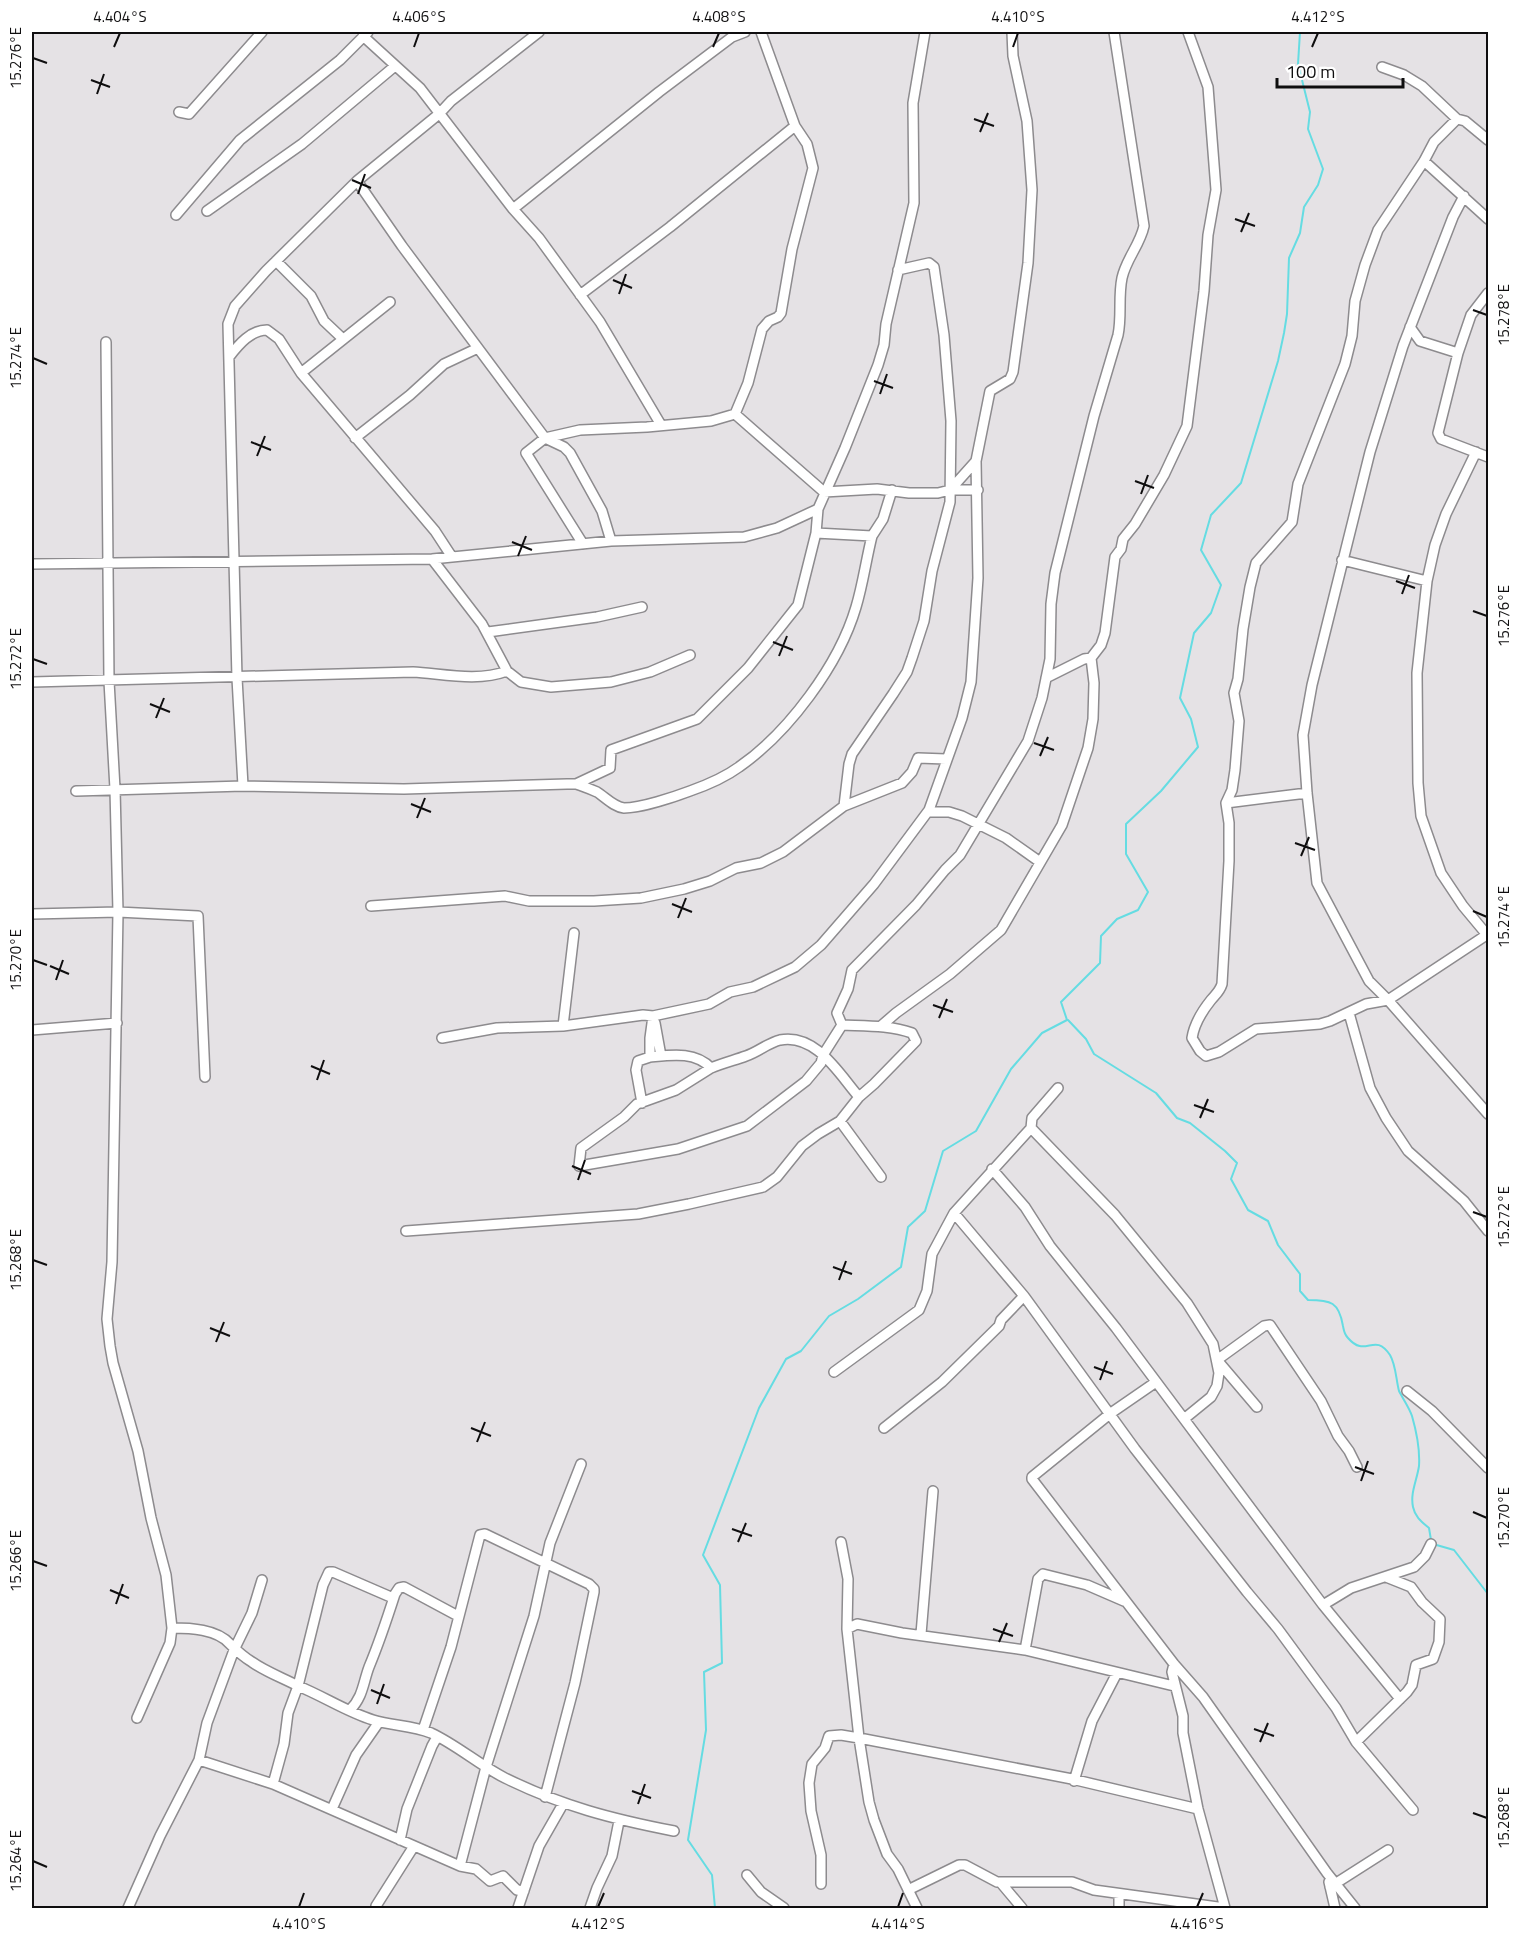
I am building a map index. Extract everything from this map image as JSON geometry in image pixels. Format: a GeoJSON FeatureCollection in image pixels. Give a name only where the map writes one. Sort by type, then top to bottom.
{"type":"FeatureCollection","features":[{"type":"Feature","properties":{"kind":"street"},"geometry":{"type":"LineString","coordinates":[[179,112],[189,114],[262,32]]}},
{"type":"Feature","properties":{"kind":"street"},"geometry":{"type":"LineString","coordinates":[[243,786],[237,678],[228,324],[232,311],[276,261],[357,181],[439,114],[451,100],[539,32]]}},
{"type":"Feature","properties":{"kind":"street"},"geometry":{"type":"LineString","coordinates":[[513,209],[659,92],[732,37],[744,32]]}},
{"type":"Feature","properties":{"kind":"street"},"geometry":{"type":"LineString","coordinates":[[735,414],[748,383],[762,329],[769,321],[778,317],[784,306],[792,249],[812,176],[812,162],[807,144],[795,126],[761,32]]}},
{"type":"Feature","properties":{"kind":"street"},"geometry":{"type":"LineString","coordinates":[[576,784],[610,768],[611,750],[697,719],[748,668],[798,605],[816,532],[818,509],[878,365],[914,203],[913,103],[925,32]]}},
{"type":"Feature","properties":{"kind":"street"},"geometry":{"type":"LineString","coordinates":[[442,1038],[497,1028],[563,1026],[643,1015],[653,1016],[709,1004],[730,992],[753,987],[795,967],[821,945],[874,884],[928,812],[962,718],[971,682],[978,578],[976,460],[990,391],[1010,379],[1013,372],[1028,263],[1032,190],[1027,122],[1013,56],[1012,32]]}},
{"type":"Feature","properties":{"kind":"street"},"geometry":{"type":"LineString","coordinates":[[842,1025],[837,1013],[848,989],[852,970],[916,905],[960,855],[1028,741],[1042,698],[1050,659],[1051,604],[1055,573],[1121,322],[1120,291],[1123,275],[1138,246],[1144,226],[1114,32]]}},
{"type":"Feature","properties":{"kind":"street"},"geometry":{"type":"LineString","coordinates":[[1046,678],[1084,659],[1091,658],[1101,645],[1105,633],[1115,557],[1121,549],[1123,539],[1135,524],[1164,475],[1187,426],[1205,280],[1208,235],[1216,190],[1208,87],[1188,32]]}},
{"type":"Feature","properties":{"kind":"street"},"geometry":{"type":"LineString","coordinates":[[176,215],[240,140],[340,60],[366,34],[395,66],[420,88],[513,209],[539,238],[600,322],[661,425]]}},
{"type":"Feature","properties":{"kind":"street"},"geometry":{"type":"LineString","coordinates":[[207,211],[302,144],[395,66]]}},
{"type":"Feature","properties":{"kind":"street"},"geometry":{"type":"LineString","coordinates":[[1382,67],[1404,75],[1422,86],[1457,119],[1465,120],[1488,140]]}},
{"type":"Feature","properties":{"kind":"street"},"geometry":{"type":"LineString","coordinates":[[1457,119],[1434,142],[1378,230],[1355,301],[1352,336],[1345,364],[1298,484],[1292,522],[1256,563],[1250,587],[1238,679],[1234,693],[1239,721],[1232,790],[1226,803],[1229,823],[1229,861],[1222,984],[1219,992],[1209,1002],[1198,1021],[1192,1038],[1206,1056],[1219,1052],[1256,1029],[1320,1024],[1366,1004],[1388,1000],[1488,935],[1463,906],[1441,873],[1421,816],[1418,783],[1418,674],[1427,582],[1435,545],[1446,514],[1476,452]]}},
{"type":"Feature","properties":{"kind":"street"},"geometry":{"type":"LineString","coordinates":[[580,295],[670,227],[795,126]]}},
{"type":"Feature","properties":{"kind":"street"},"geometry":{"type":"LineString","coordinates":[[1424,161],[1488,219]]}},
{"type":"Feature","properties":{"kind":"street"},"geometry":{"type":"LineString","coordinates":[[357,181],[402,246],[544,438],[564,447],[570,453],[602,511],[611,542]]}},
{"type":"Feature","properties":{"kind":"street"},"geometry":{"type":"LineString","coordinates":[[1464,195],[1410,327],[1370,452],[1312,685],[1303,735],[1317,883],[1369,981],[1488,1114]]}},
{"type":"Feature","properties":{"kind":"street"},"geometry":{"type":"LineString","coordinates":[[276,261],[311,296],[324,321],[343,339]]}},
{"type":"Feature","properties":{"kind":"street"},"geometry":{"type":"LineString","coordinates":[[844,806],[852,754],[907,672],[912,658],[924,621],[950,490],[951,421],[944,335],[934,267],[929,263],[898,270]]}},
{"type":"Feature","properties":{"kind":"street"},"geometry":{"type":"LineString","coordinates":[[1488,293],[1471,315],[1458,353],[1438,433],[1441,439],[1488,454]]}},
{"type":"Feature","properties":{"kind":"street"},"geometry":{"type":"LineString","coordinates":[[301,374],[390,302]]}},
{"type":"Feature","properties":{"kind":"street"},"geometry":{"type":"LineString","coordinates":[[1410,327],[1420,341],[1458,353]]}},
{"type":"Feature","properties":{"kind":"street"},"geometry":{"type":"LineString","coordinates":[[229,357],[257,330],[267,330],[279,339],[301,374],[435,531],[452,557]]}},
{"type":"Feature","properties":{"kind":"street"},"geometry":{"type":"LineString","coordinates":[[106,342],[110,681],[118,912],[112,1262],[107,1319],[113,1363],[138,1451],[151,1518],[166,1575],[172,1628],[170,1643],[137,1718]]}},
{"type":"Feature","properties":{"kind":"street"},"geometry":{"type":"LineString","coordinates":[[355,438],[410,395],[444,364],[478,348]]}},
{"type":"Feature","properties":{"kind":"street"},"geometry":{"type":"LineString","coordinates":[[582,544],[526,453],[544,438],[580,430],[711,421],[735,414]]}},
{"type":"Feature","properties":{"kind":"street"},"geometry":{"type":"LineString","coordinates":[[735,414],[824,492],[851,489],[931,493],[978,490]]}},
{"type":"Feature","properties":{"kind":"street"},"geometry":{"type":"LineString","coordinates":[[950,490],[976,460]]}},
{"type":"Feature","properties":{"kind":"street"},"geometry":{"type":"LineString","coordinates":[[76,791],[243,786],[404,789],[576,784],[594,790],[615,805],[626,808],[672,798],[713,782],[737,769],[760,752],[797,712],[821,679],[856,608],[872,536],[888,506],[892,490]]}},
{"type":"Feature","properties":{"kind":"street"},"geometry":{"type":"LineString","coordinates":[[32,564],[432,559],[582,544],[744,537],[777,528],[818,509]]}},
{"type":"Feature","properties":{"kind":"street"},"geometry":{"type":"LineString","coordinates":[[816,532],[872,536]]}},
{"type":"Feature","properties":{"kind":"street"},"geometry":{"type":"LineString","coordinates":[[432,559],[488,632],[507,671],[521,682],[536,686],[573,686],[611,682],[650,672],[690,655]]}},
{"type":"Feature","properties":{"kind":"street"},"geometry":{"type":"LineString","coordinates":[[1342,561],[1427,582]]}},
{"type":"Feature","properties":{"kind":"street"},"geometry":{"type":"LineString","coordinates":[[488,632],[597,617],[642,607]]}},
{"type":"Feature","properties":{"kind":"street"},"geometry":{"type":"LineString","coordinates":[[881,1026],[950,974],[1001,930],[1062,825],[1088,748],[1093,719],[1094,683],[1091,658]]}},
{"type":"Feature","properties":{"kind":"street"},"geometry":{"type":"LineString","coordinates":[[32,682],[413,672],[489,676],[507,671]]}},
{"type":"Feature","properties":{"kind":"street"},"geometry":{"type":"LineString","coordinates":[[371,906],[505,896],[529,901],[594,901],[641,898],[684,889],[710,881],[736,868],[771,858],[796,843],[844,806],[902,783],[912,772],[918,758],[946,759]]}},
{"type":"Feature","properties":{"kind":"street"},"geometry":{"type":"LineString","coordinates":[[1226,803],[1307,794]]}},
{"type":"Feature","properties":{"kind":"street"},"geometry":{"type":"LineString","coordinates":[[928,812],[949,812],[979,824],[1006,838],[1040,862]]}},
{"type":"Feature","properties":{"kind":"street"},"geometry":{"type":"LineString","coordinates":[[32,914],[118,912],[198,916],[206,1077]]}},
{"type":"Feature","properties":{"kind":"street"},"geometry":{"type":"LineString","coordinates":[[563,1026],[574,933]]}},
{"type":"Feature","properties":{"kind":"street"},"geometry":{"type":"LineString","coordinates":[[1349,1013],[1370,1088],[1386,1118],[1408,1151],[1464,1201],[1488,1231]]}},
{"type":"Feature","properties":{"kind":"street"},"geometry":{"type":"LineString","coordinates":[[653,1016],[662,1056]]}},
{"type":"Feature","properties":{"kind":"street"},"geometry":{"type":"LineString","coordinates":[[650,1057],[653,1016]]}},
{"type":"Feature","properties":{"kind":"street"},"geometry":{"type":"LineString","coordinates":[[32,1030],[117,1023]]}},
{"type":"Feature","properties":{"kind":"street"},"geometry":{"type":"LineString","coordinates":[[406,1231],[638,1214],[763,1187],[777,1177],[801,1146],[840,1121],[859,1097],[916,1041],[912,1033],[881,1026],[842,1025]]}},
{"type":"Feature","properties":{"kind":"street"},"geometry":{"type":"LineString","coordinates":[[842,1025],[823,1055],[821,1063],[806,1081],[747,1125],[678,1149],[579,1166],[581,1148],[638,1104],[676,1090],[718,1064],[748,1056],[780,1040],[801,1042],[814,1047],[823,1055],[859,1097]]}},
{"type":"Feature","properties":{"kind":"street"},"geometry":{"type":"LineString","coordinates":[[642,1103],[636,1070],[639,1061],[650,1057],[693,1056],[705,1061],[711,1068]]}},
{"type":"Feature","properties":{"kind":"street"},"geometry":{"type":"LineString","coordinates":[[834,1372],[919,1310],[927,1291],[932,1254],[954,1213],[1030,1128],[1032,1118],[1058,1088]]}},
{"type":"Feature","properties":{"kind":"street"},"geometry":{"type":"LineString","coordinates":[[840,1121],[881,1177]]}},
{"type":"Feature","properties":{"kind":"street"},"geometry":{"type":"LineString","coordinates":[[1030,1128],[1114,1215],[1188,1303],[1213,1344],[1218,1380],[1214,1391],[1184,1419]]}},
{"type":"Feature","properties":{"kind":"street"},"geometry":{"type":"LineString","coordinates":[[992,1169],[1025,1207],[1050,1246],[1156,1382],[1323,1605],[1400,1699]]}},
{"type":"Feature","properties":{"kind":"street"},"geometry":{"type":"LineString","coordinates":[[954,1213],[1024,1296],[1136,1449],[1246,1592],[1278,1629],[1336,1708],[1356,1742],[1413,1810]]}},
{"type":"Feature","properties":{"kind":"street"},"geometry":{"type":"LineString","coordinates":[[884,1428],[942,1382],[1000,1325],[1001,1320],[1024,1296]]}},
{"type":"Feature","properties":{"kind":"street"},"geometry":{"type":"LineString","coordinates":[[1217,1360],[1264,1326],[1271,1326],[1321,1401],[1338,1436],[1357,1467]]}},
{"type":"Feature","properties":{"kind":"street"},"geometry":{"type":"LineString","coordinates":[[1217,1360],[1257,1407]]}},
{"type":"Feature","properties":{"kind":"street"},"geometry":{"type":"LineString","coordinates":[[1156,1382],[1111,1413],[1032,1479],[1174,1664],[1203,1697],[1327,1873],[1333,1886],[1335,1908]]}},
{"type":"Feature","properties":{"kind":"street"},"geometry":{"type":"LineString","coordinates":[[1407,1391],[1432,1411],[1488,1468]]}},
{"type":"Feature","properties":{"kind":"street"},"geometry":{"type":"LineString","coordinates":[[460,1866],[486,1767],[531,1627],[545,1561],[581,1464]]}},
{"type":"Feature","properties":{"kind":"street"},"geometry":{"type":"LineString","coordinates":[[921,1634],[933,1491]]}},
{"type":"Feature","properties":{"kind":"street"},"geometry":{"type":"LineString","coordinates":[[423,1730],[451,1647],[480,1535],[485,1534],[589,1584],[594,1592],[575,1683],[545,1797]]}},
{"type":"Feature","properties":{"kind":"street"},"geometry":{"type":"LineString","coordinates":[[842,1542],[848,1579],[847,1629],[859,1738],[874,1820],[887,1854],[898,1869],[917,1908]]}},
{"type":"Feature","properties":{"kind":"street"},"geometry":{"type":"LineString","coordinates":[[1323,1605],[1351,1588],[1414,1567],[1425,1557],[1431,1544]]}},
{"type":"Feature","properties":{"kind":"street"},"geometry":{"type":"LineString","coordinates":[[273,1784],[284,1744],[288,1713],[298,1686],[323,1585],[329,1572],[361,1582],[393,1598]]}},
{"type":"Feature","properties":{"kind":"street"},"geometry":{"type":"LineString","coordinates":[[1025,1650],[1038,1579],[1043,1574],[1087,1585],[1127,1603]]}},
{"type":"Feature","properties":{"kind":"street"},"geometry":{"type":"LineString","coordinates":[[1356,1742],[1410,1688],[1417,1663],[1432,1659],[1438,1647],[1441,1631],[1440,1619],[1422,1602],[1411,1587],[1386,1577]]}},
{"type":"Feature","properties":{"kind":"street"},"geometry":{"type":"LineString","coordinates":[[128,1908],[160,1836],[199,1760],[207,1723],[234,1650],[252,1613],[262,1580]]}},
{"type":"Feature","properties":{"kind":"street"},"geometry":{"type":"LineString","coordinates":[[350,1710],[358,1701],[364,1687],[366,1674],[379,1647],[393,1598],[399,1588],[404,1587],[458,1616]]}},
{"type":"Feature","properties":{"kind":"street"},"geometry":{"type":"LineString","coordinates":[[847,1629],[857,1624],[1025,1650],[1174,1686]]}},
{"type":"Feature","properties":{"kind":"street"},"geometry":{"type":"LineString","coordinates":[[172,1628],[204,1631],[230,1643],[234,1650],[255,1664],[350,1710],[379,1722],[423,1730],[503,1777],[545,1797],[619,1821],[674,1832]]}},
{"type":"Feature","properties":{"kind":"street"},"geometry":{"type":"LineString","coordinates":[[1000,1883],[1072,1882],[1089,1889],[1225,1908],[1198,1809],[1183,1716],[1174,1686],[1172,1671],[1174,1664]]}},
{"type":"Feature","properties":{"kind":"street"},"geometry":{"type":"LineString","coordinates":[[1074,1781],[1092,1721],[1117,1672]]}},
{"type":"Feature","properties":{"kind":"street"},"geometry":{"type":"LineString","coordinates":[[332,1809],[356,1755],[379,1722]]}},
{"type":"Feature","properties":{"kind":"street"},"geometry":{"type":"LineString","coordinates":[[821,1884],[821,1856],[810,1801],[812,1764],[825,1748],[829,1736],[841,1734],[1072,1779],[1198,1809]]}},
{"type":"Feature","properties":{"kind":"street"},"geometry":{"type":"LineString","coordinates":[[400,1840],[407,1809],[437,1737]]}},
{"type":"Feature","properties":{"kind":"street"},"geometry":{"type":"LineString","coordinates":[[199,1760],[273,1784],[460,1866],[476,1869],[490,1881],[503,1876],[517,1890],[524,1891]]}},
{"type":"Feature","properties":{"kind":"street"},"geometry":{"type":"LineString","coordinates":[[518,1908],[538,1846],[563,1804]]}},
{"type":"Feature","properties":{"kind":"street"},"geometry":{"type":"LineString","coordinates":[[590,1908],[612,1856],[619,1821]]}},
{"type":"Feature","properties":{"kind":"street"},"geometry":{"type":"LineString","coordinates":[[376,1906],[414,1846]]}},
{"type":"Feature","properties":{"kind":"street"},"geometry":{"type":"LineString","coordinates":[[1333,1886],[1388,1850]]}},
{"type":"Feature","properties":{"kind":"street"},"geometry":{"type":"LineString","coordinates":[[909,1890],[962,1865],[1000,1883],[1022,1908]]}},
{"type":"Feature","properties":{"kind":"street"},"geometry":{"type":"LineString","coordinates":[[747,1875],[761,1892],[784,1908]]}},
{"type":"Feature","properties":{"kind":"street"},"geometry":{"type":"LineString","coordinates":[[1333,1886],[1355,1908]]}},
{"type":"Feature","properties":{"kind":"street"},"geometry":{"type":"LineString","coordinates":[[1119,1894],[1119,1908]]}},
{"type":"Feature","properties":{"kind":"waterway"},"geometry":{"type":"LineString","coordinates":[[715,1908],[712,1875],[688,1840],[706,1730],[704,1672],[722,1663],[720,1585],[703,1555],[759,1408],[786,1359],[801,1351],[829,1316],[858,1299],[901,1267],[908,1227],[925,1211],[943,1151],[976,1131],[1011,1069],[1042,1033],[1067,1020],[1061,1002],[1100,963],[1101,936],[1117,919],[1138,910],[1148,892],[1126,854],[1126,824],[1161,791],[1198,747],[1191,719],[1180,698],[1194,633],[1211,613],[1221,585],[1201,550],[1211,515],[1241,483],[1278,361],[1284,333],[1289,258],[1300,233],[1304,207],[1318,185],[1323,169],[1308,129],[1310,112],[1298,64],[1300,32]]}},
{"type":"Feature","properties":{"kind":"waterway"},"geometry":{"type":"LineString","coordinates":[[1068,1020],[1086,1039],[1094,1054],[1156,1093],[1177,1118],[1190,1123],[1237,1163],[1231,1179],[1248,1210],[1268,1221],[1278,1245],[1300,1274],[1300,1291],[1308,1300],[1333,1304],[1339,1312],[1345,1334],[1354,1344],[1379,1345],[1390,1355],[1399,1391],[1412,1416],[1419,1454],[1413,1507],[1417,1516],[1429,1528],[1431,1540]]}},
{"type":"Feature","properties":{"kind":"waterway"},"geometry":{"type":"LineString","coordinates":[[1433,1544],[1454,1550],[1488,1594]]}}]}
